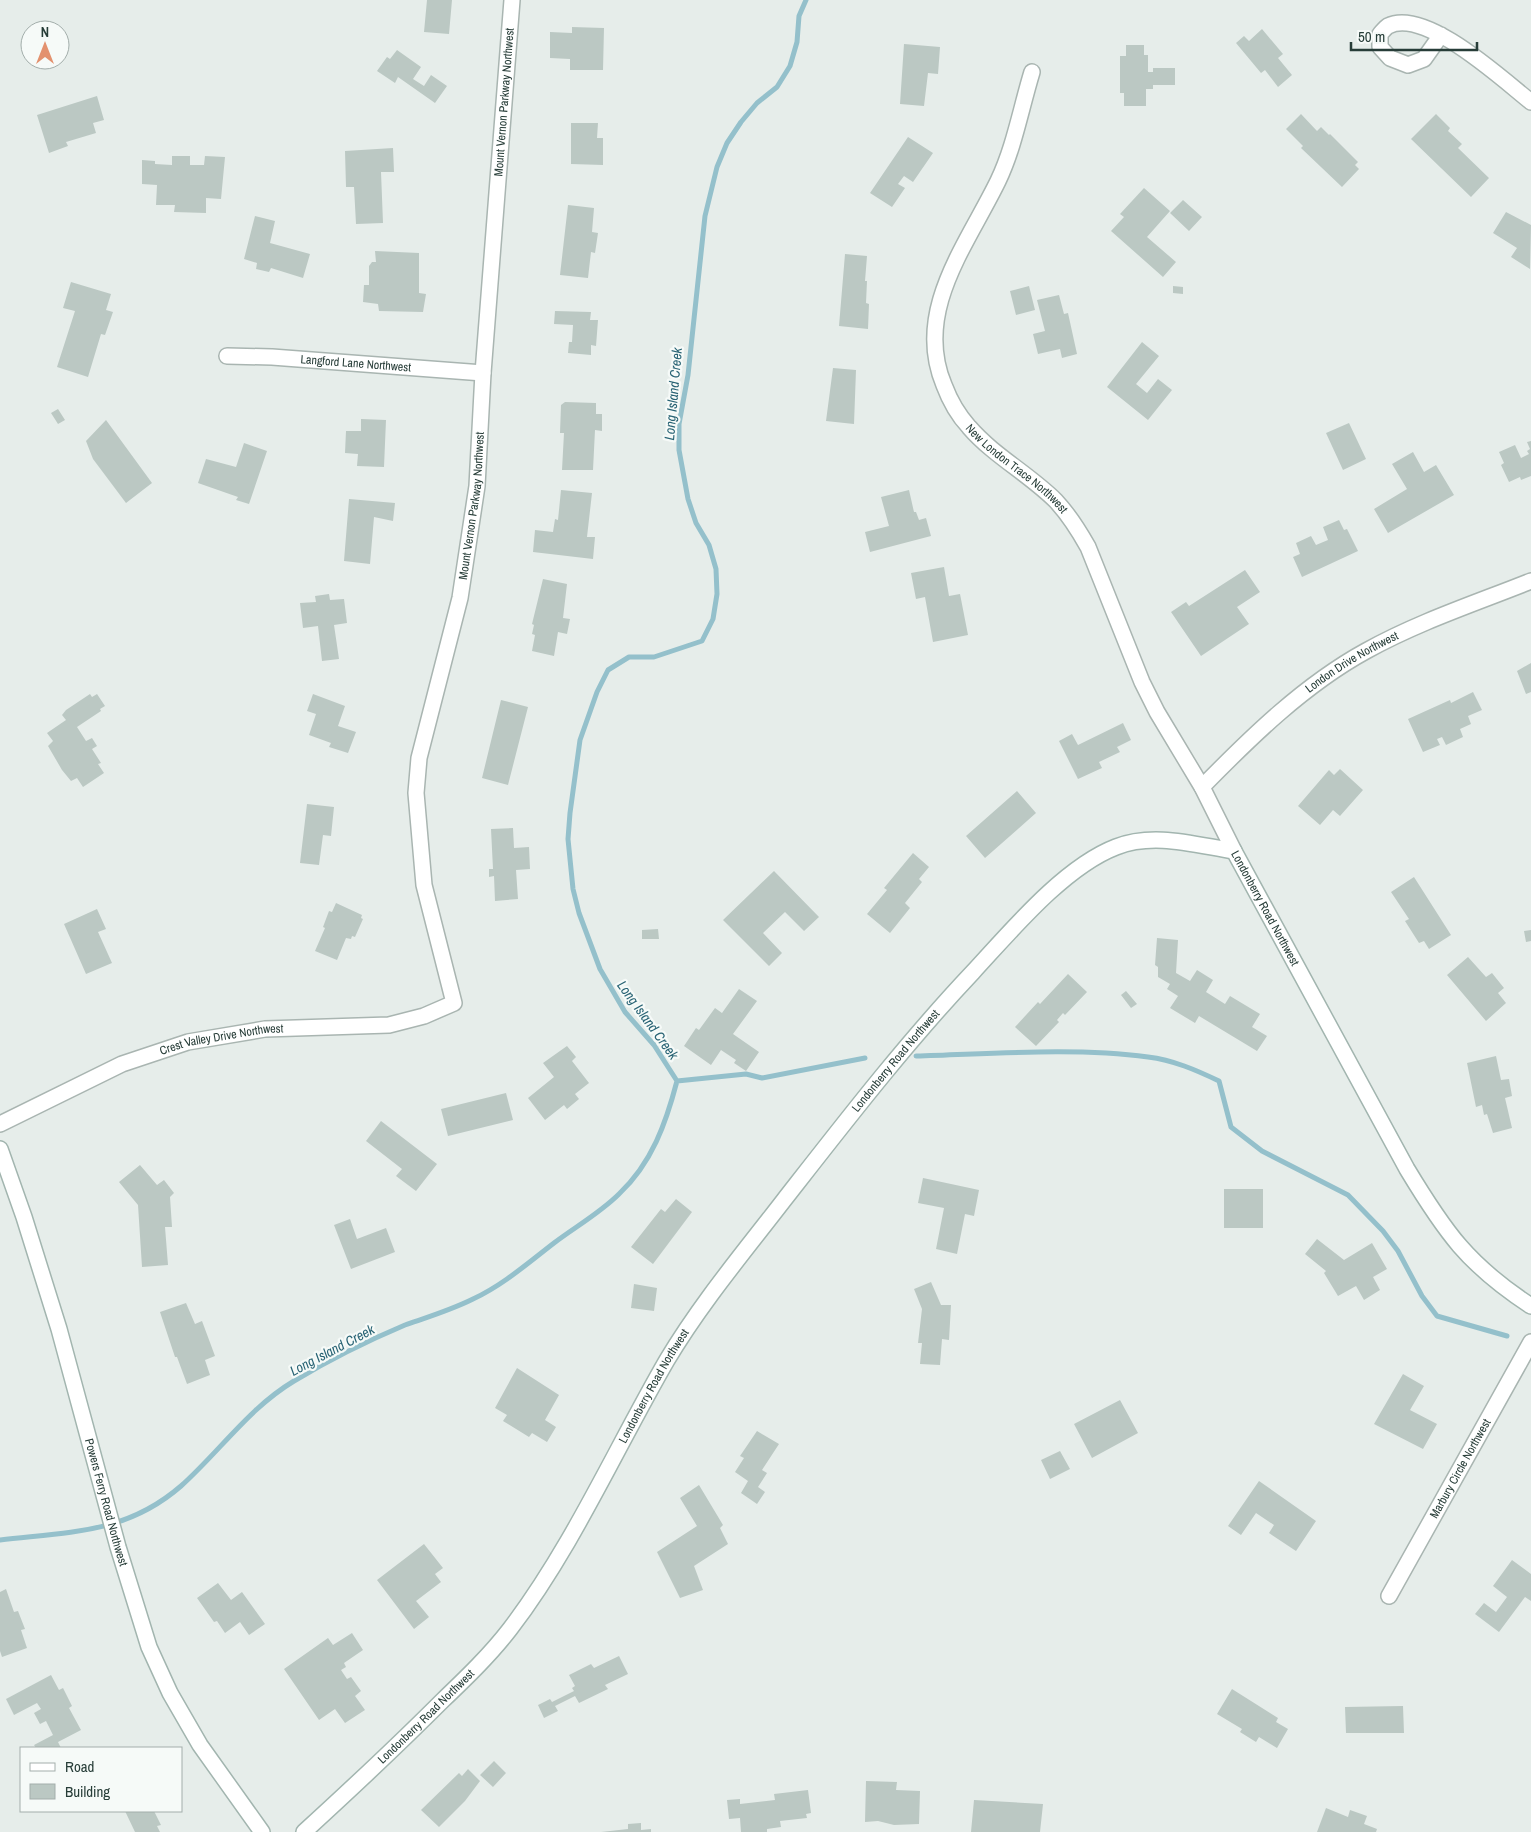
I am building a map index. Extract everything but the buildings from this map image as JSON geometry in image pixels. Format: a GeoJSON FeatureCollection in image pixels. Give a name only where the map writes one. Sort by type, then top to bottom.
{"type":"FeatureCollection","features":[{"type":"Feature","properties":{"kind":"street","name":"Mount Vernon Parkway Northwest"},"geometry":{"type":"LineString","coordinates":[[454,1003],[424,885],[416,793],[420,758],[461,589],[477,486],[483,373],[512,0]]}},
{"type":"Feature","properties":{"kind":"street"},"geometry":{"type":"LineString","coordinates":[[1441,35],[1531,102]]}},
{"type":"Feature","properties":{"kind":"street","name":"New London Trace Northwest"},"geometry":{"type":"LineString","coordinates":[[1032,72],[999,179],[948,277],[939,299],[934,336],[939,373],[952,404],[968,427],[1056,501],[1078,528],[1088,547],[1142,682],[1157,712],[1202,787],[1234,851]]}},
{"type":"Feature","properties":{"kind":"street","name":"Langford Lane Northwest"},"geometry":{"type":"LineString","coordinates":[[227,356],[272,357],[483,373]]}},
{"type":"Feature","properties":{"kind":"street","name":"London Drive Northwest"},"geometry":{"type":"LineString","coordinates":[[1202,787],[1241,748],[1283,711],[1331,673],[1366,651],[1419,625],[1531,581]]}},
{"type":"Feature","properties":{"kind":"street","name":"Londonberry Road Northwest"},"geometry":{"type":"LineString","coordinates":[[304,1832],[393,1750],[482,1662],[510,1630],[542,1583],[636,1420],[668,1360],[706,1301],[881,1076],[943,1004],[1013,928],[1045,897],[1083,865],[1099,854],[1119,845],[1142,840],[1163,839],[1234,851],[1407,1169],[1436,1218],[1458,1246],[1482,1270],[1531,1306]]}},
{"type":"Feature","properties":{"kind":"street","name":"Crest Valley Drive Northwest"},"geometry":{"type":"LineString","coordinates":[[0,1124],[122,1064],[188,1042],[265,1029],[389,1025],[424,1016],[454,1003]]}},
{"type":"Feature","properties":{"kind":"street","name":"Powers Ferry Road Northwest"},"geometry":{"type":"LineString","coordinates":[[0,1149],[24,1217],[59,1329],[118,1547],[149,1647],[170,1693],[200,1745],[262,1832]]}},
{"type":"Feature","properties":{"kind":"street","name":"Marbury Circle Northwest"},"geometry":{"type":"LineString","coordinates":[[1389,1596],[1531,1342]]}},
{"type":"Feature","properties":{"kind":"waterway","name":"Long Island Creek"},"geometry":{"type":"LineString","coordinates":[[0,1540],[95,1528],[139,1514],[160,1502],[195,1473],[249,1417],[278,1392],[307,1373],[362,1344],[405,1325],[456,1307],[495,1287],[612,1201],[631,1182],[649,1156],[663,1127],[677,1081],[654,1045],[625,1012],[600,969],[579,913],[573,889],[568,839],[570,813],[580,740],[597,692],[608,670],[629,657],[654,657],[702,641],[713,619],[717,594],[716,569],[709,545],[696,523],[688,499],[679,450],[679,424],[688,375],[705,216],[717,167],[727,143],[757,103],[777,87],[790,66],[797,42],[799,16],[806,0]]}},
{"type":"Feature","properties":{"kind":"waterway"},"geometry":{"type":"LineString","coordinates":[[916,1056],[1032,1052],[1120,1054],[1166,1060],[1193,1069],[1219,1081],[1231,1127],[1262,1151],[1348,1195],[1383,1231],[1398,1251],[1422,1296],[1437,1316],[1507,1336]]}},
{"type":"Feature","properties":{"kind":"waterway"},"geometry":{"type":"LineString","coordinates":[[677,1081],[746,1074],[762,1078],[865,1058]]}}]}
